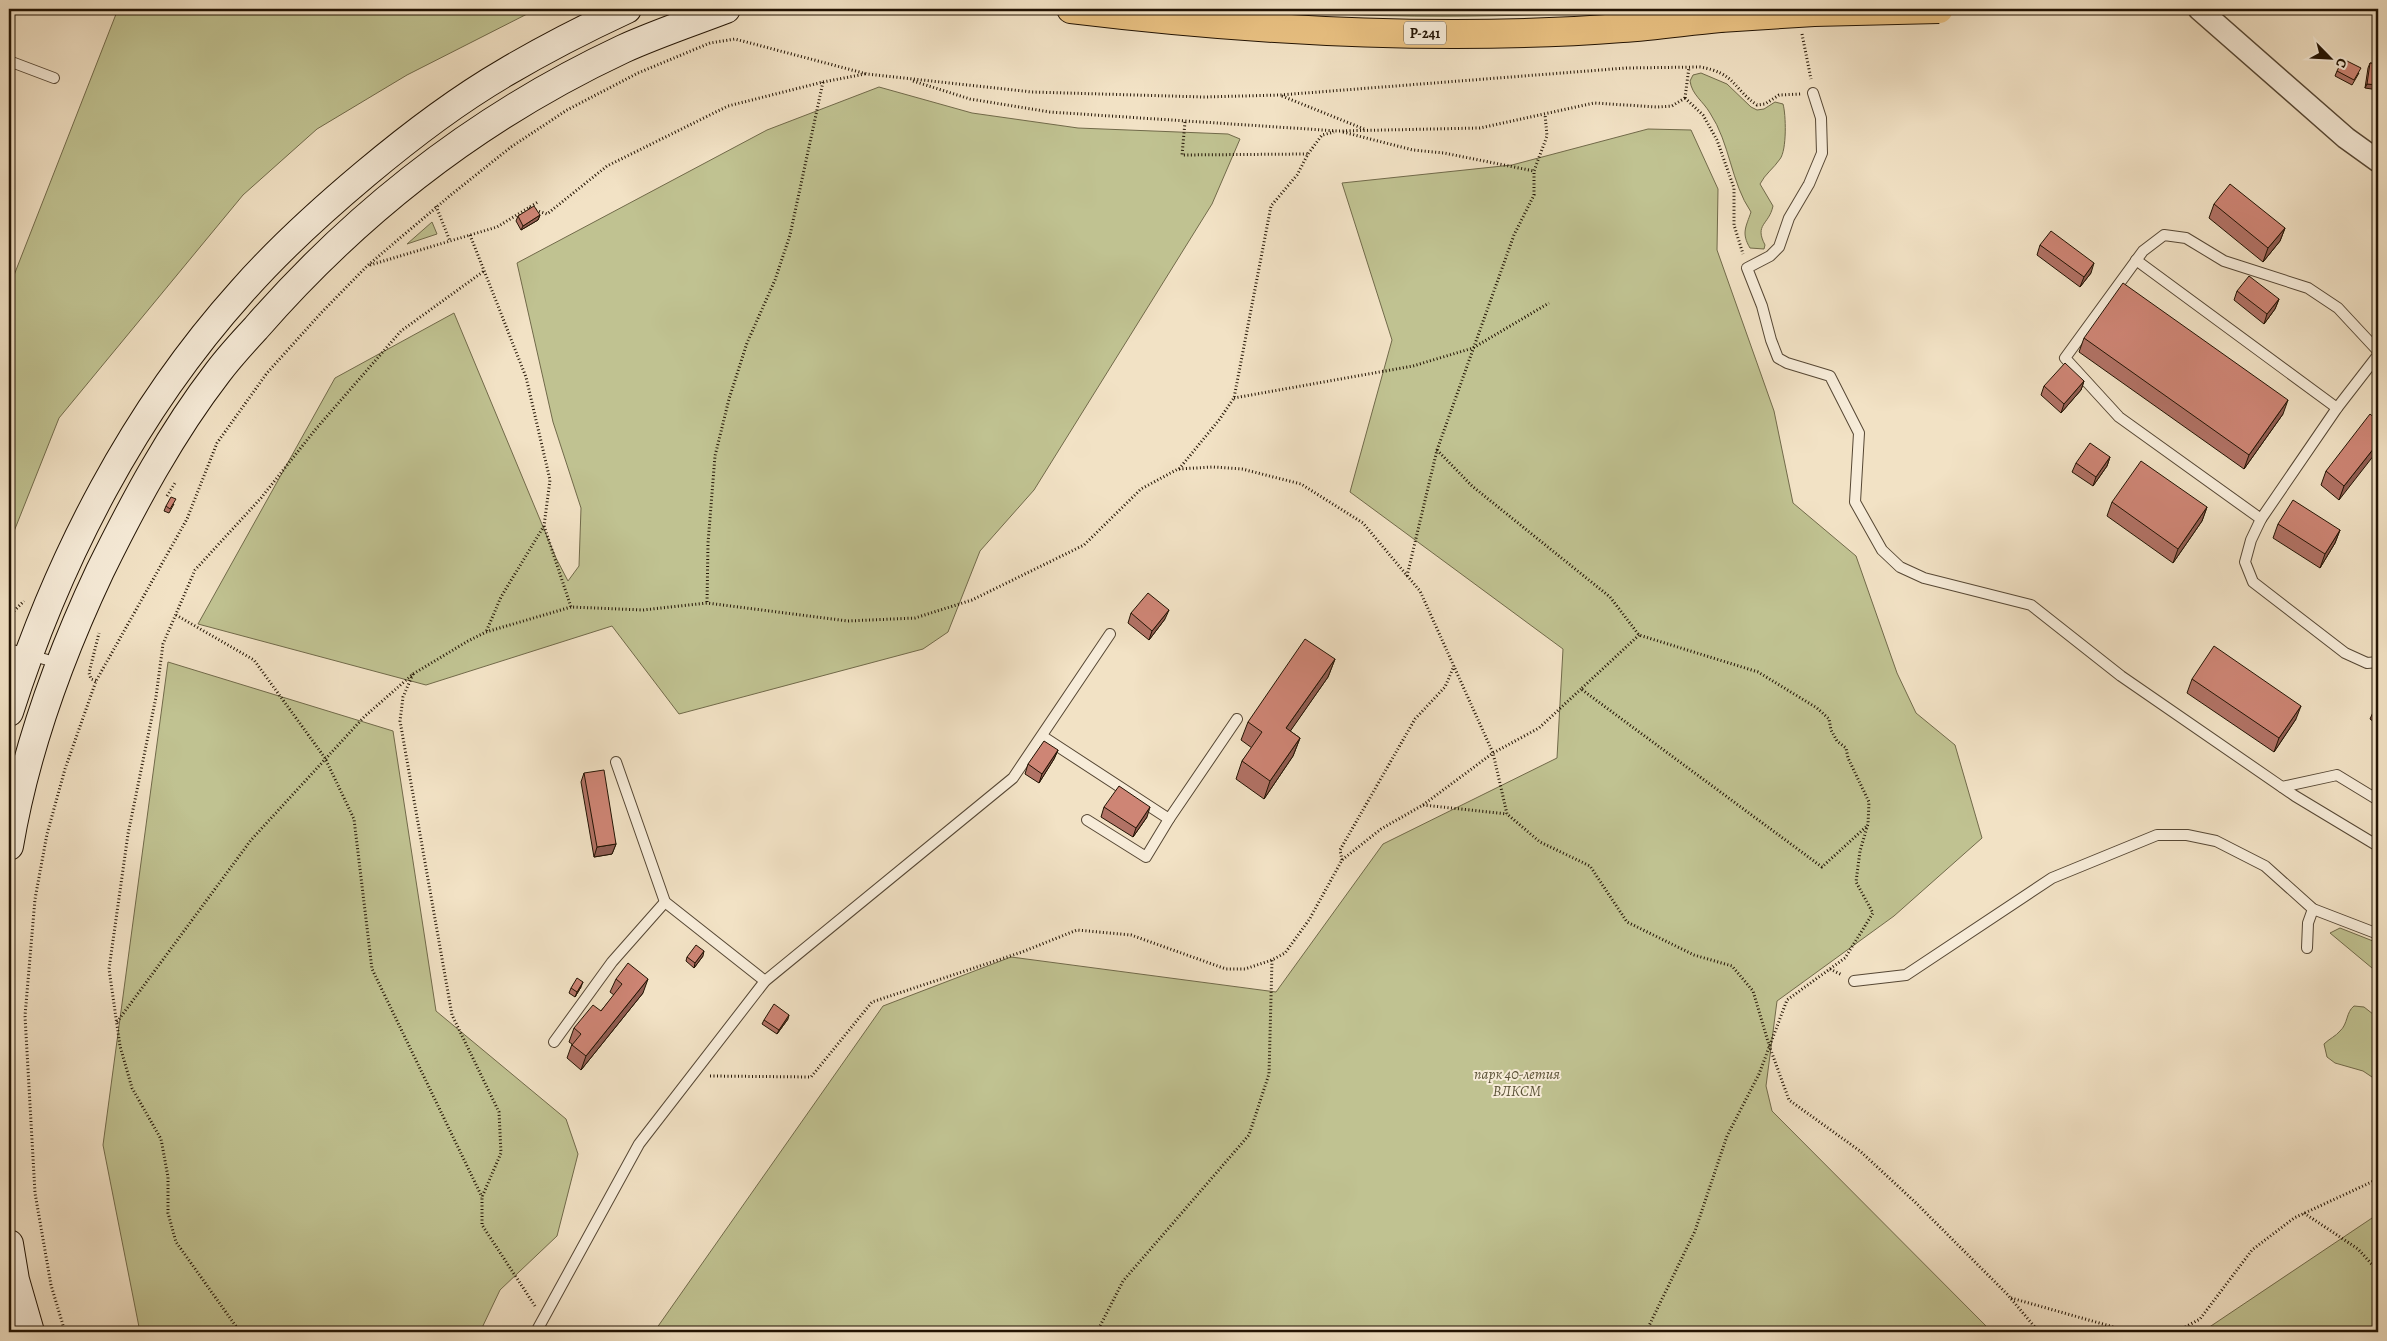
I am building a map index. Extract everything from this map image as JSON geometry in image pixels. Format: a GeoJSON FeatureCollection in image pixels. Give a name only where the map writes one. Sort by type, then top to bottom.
{"type":"FeatureCollection","features":[{"type":"Feature","properties":{"kind":"highway","name":"Р-241"},"geometry":{"type":"LineString","coordinates":[[1071,9],[1139,17],[1253,26],[1412,34],[1597,30],[1720,18],[1814,12],[1939,9]]}},
{"type":"Feature","properties":{"kind":"main road"},"geometry":{"type":"LineString","coordinates":[[9,712],[19,651],[80,532],[128,447],[178,371],[241,291],[314,217],[402,144],[504,73],[574,34],[626,9]]}},
{"type":"Feature","properties":{"kind":"main road"},"geometry":{"type":"LineString","coordinates":[[9,846],[14,814],[33,746],[61,664],[90,592],[129,511],[173,437],[218,371],[280,301],[337,242],[389,196],[457,145],[538,94],[623,49],[726,9]]}},
{"type":"Feature","properties":{"kind":"main road"},"geometry":{"type":"LineString","coordinates":[[9,1244],[15,1280],[30,1332]]}},
{"type":"Feature","properties":{"kind":"street"},"geometry":{"type":"LineString","coordinates":[[2201,10],[2346,138],[2378,161]]}},
{"type":"Feature","properties":{"kind":"lane"},"geometry":{"type":"LineString","coordinates":[[9,61],[54,78]]}},
{"type":"Feature","properties":{"kind":"lane"},"geometry":{"type":"LineString","coordinates":[[1813,93],[1822,118],[1822,153],[1809,184],[1790,218],[1779,247],[1770,256],[1747,268],[1762,306],[1778,358],[1787,363],[1830,376],[1859,433],[1855,502],[1882,550],[1900,567],[1924,578],[2031,605],[2121,676],[2282,787],[2378,846]]}},
{"type":"Feature","properties":{"kind":"lane"},"geometry":{"type":"LineString","coordinates":[[2346,138],[2378,168]]}},
{"type":"Feature","properties":{"kind":"lane"},"geometry":{"type":"LineString","coordinates":[[2261,519],[2120,417],[2065,358],[2143,251],[2164,235],[2186,238],[2224,260],[2308,288],[2338,308],[2378,353],[2337,408],[2261,519],[2251,540],[2245,562],[2253,582],[2345,653],[2367,663],[2378,662]]}},
{"type":"Feature","properties":{"kind":"lane"},"geometry":{"type":"LineString","coordinates":[[2136,260],[2337,408]]}},
{"type":"Feature","properties":{"kind":"lane"},"geometry":{"type":"LineString","coordinates":[[536,1332],[639,1144],[765,981],[1013,778],[1110,634]]}},
{"type":"Feature","properties":{"kind":"lane"},"geometry":{"type":"LineString","coordinates":[[19,651],[61,664]]}},
{"type":"Feature","properties":{"kind":"lane"},"geometry":{"type":"LineString","coordinates":[[1087,820],[1146,856],[1236,719]]}},
{"type":"Feature","properties":{"kind":"lane"},"geometry":{"type":"LineString","coordinates":[[1042,736],[1170,819]]}},
{"type":"Feature","properties":{"kind":"lane"},"geometry":{"type":"LineString","coordinates":[[616,762],[665,902],[765,981]]}},
{"type":"Feature","properties":{"kind":"lane"},"geometry":{"type":"LineString","coordinates":[[2282,787],[2337,774],[2378,800]]}},
{"type":"Feature","properties":{"kind":"lane"},"geometry":{"type":"LineString","coordinates":[[1854,981],[1906,975],[2052,878],[2157,835],[2187,835],[2216,841],[2265,866],[2313,909],[2378,934]]}},
{"type":"Feature","properties":{"kind":"lane"},"geometry":{"type":"LineString","coordinates":[[554,1042],[612,962],[665,902]]}},
{"type":"Feature","properties":{"kind":"lane"},"geometry":{"type":"LineString","coordinates":[[2307,948],[2308,924],[2313,909]]}},
{"type":"Feature","properties":{"kind":"path"},"geometry":{"type":"LineString","coordinates":[[2107,9],[2201,10]]}},
{"type":"Feature","properties":{"kind":"path"},"geometry":{"type":"LineString","coordinates":[[2325,11],[2378,13]]}},
{"type":"Feature","properties":{"kind":"path"},"geometry":{"type":"LineString","coordinates":[[65,1332],[51,1285],[34,1193],[25,1016],[35,899],[47,834],[65,769],[96,681],[187,519],[217,443],[267,373],[320,313],[368,266],[436,206],[511,146],[567,110],[638,73],[710,43],[735,39],[753,42],[867,74],[1032,92],[1204,97],[1280,95],[1626,68],[1688,67],[1712,69],[1731,78],[1751,101],[1757,105],[1765,104],[1779,95],[1813,93],[1810,64],[1800,27]]}},
{"type":"Feature","properties":{"kind":"path"},"geometry":{"type":"LineString","coordinates":[[1685,98],[1688,67]]}},
{"type":"Feature","properties":{"kind":"path"},"geometry":{"type":"LineString","coordinates":[[528,208],[547,214],[607,166],[728,106],[823,82],[867,74]]}},
{"type":"Feature","properties":{"kind":"path"},"geometry":{"type":"LineString","coordinates":[[906,79],[970,99],[1041,111],[1338,131],[1480,128],[1594,103],[1657,107],[1672,106],[1685,98]]}},
{"type":"Feature","properties":{"kind":"path"},"geometry":{"type":"LineString","coordinates":[[707,603],[708,543],[714,456],[729,398],[747,343],[775,280],[790,235],[823,82]]}},
{"type":"Feature","properties":{"kind":"path"},"geometry":{"type":"LineString","coordinates":[[1280,95],[1367,130]]}},
{"type":"Feature","properties":{"kind":"path"},"geometry":{"type":"LineString","coordinates":[[1685,98],[1703,115],[1720,148],[1734,188],[1734,225],[1747,268]]}},
{"type":"Feature","properties":{"kind":"path"},"geometry":{"type":"LineString","coordinates":[[1407,576],[1437,450],[1514,235],[1534,194],[1534,171],[1547,136],[1545,114]]}},
{"type":"Feature","properties":{"kind":"path"},"geometry":{"type":"LineString","coordinates":[[1185,122],[1182,155],[1308,154]]}},
{"type":"Feature","properties":{"kind":"path"},"geometry":{"type":"LineString","coordinates":[[116,1022],[251,840],[364,718],[413,674],[486,632],[571,607],[643,610],[707,603],[848,621],[915,618],[972,600],[1084,545],[1142,489],[1178,470],[1219,420],[1234,398],[1271,206],[1297,176],[1308,154],[1322,135],[1338,131],[1413,150],[1444,153],[1534,171]]}},
{"type":"Feature","properties":{"kind":"path"},"geometry":{"type":"LineString","coordinates":[[368,266],[497,227],[538,202]]}},
{"type":"Feature","properties":{"kind":"path"},"geometry":{"type":"LineString","coordinates":[[436,206],[450,241]]}},
{"type":"Feature","properties":{"kind":"path"},"geometry":{"type":"LineString","coordinates":[[470,235],[526,377],[550,480],[544,526],[501,597],[486,632]]}},
{"type":"Feature","properties":{"kind":"path"},"geometry":{"type":"LineString","coordinates":[[240,1332],[176,1242],[168,1213],[168,1177],[161,1140],[132,1088],[120,1046],[109,968],[128,834],[156,697],[163,644],[195,570],[261,498],[315,430],[401,331],[484,271]]}},
{"type":"Feature","properties":{"kind":"path"},"geometry":{"type":"LineString","coordinates":[[1234,398],[1413,366],[1473,348],[1549,303]]}},
{"type":"Feature","properties":{"kind":"path"},"geometry":{"type":"LineString","coordinates":[[1437,450],[1472,486],[1610,597],[1639,635],[1758,672],[1817,708],[1829,719],[1831,730],[1837,741],[1846,748],[1848,758],[1870,802],[1868,824],[1860,851],[1856,882],[1873,913],[1845,958],[1787,1000],[1759,1074],[1728,1136],[1695,1231],[1646,1332]]}},
{"type":"Feature","properties":{"kind":"path"},"geometry":{"type":"LineString","coordinates":[[1178,470],[1213,467],[1242,469],[1301,484],[1363,523],[1420,591],[1493,753],[1507,814]]}},
{"type":"Feature","properties":{"kind":"path"},"geometry":{"type":"LineString","coordinates":[[165,500],[175,483]]}},
{"type":"Feature","properties":{"kind":"path"},"geometry":{"type":"LineString","coordinates":[[544,526],[571,607]]}},
{"type":"Feature","properties":{"kind":"path"},"geometry":{"type":"LineString","coordinates":[[176,615],[254,660],[325,758],[354,819],[372,969],[482,1197]]}},
{"type":"Feature","properties":{"kind":"path"},"geometry":{"type":"LineString","coordinates":[[96,681],[91,679],[89,673],[101,627]]}},
{"type":"Feature","properties":{"kind":"path"},"geometry":{"type":"LineString","coordinates":[[692,1076],[811,1077],[872,1002],[1022,952],[1077,930],[1131,934],[1226,969],[1245,968],[1272,960],[1285,953],[1309,920],[1342,860],[1381,829],[1423,805],[1493,753],[1539,728],[1639,635]]}},
{"type":"Feature","properties":{"kind":"path"},"geometry":{"type":"LineString","coordinates":[[1342,860],[1340,850],[1414,719],[1446,687],[1454,665]]}},
{"type":"Feature","properties":{"kind":"path"},"geometry":{"type":"LineString","coordinates":[[413,674],[403,697],[400,721],[452,1015],[499,1112],[501,1153],[482,1197],[482,1225],[543,1319]]}},
{"type":"Feature","properties":{"kind":"path"},"geometry":{"type":"LineString","coordinates":[[1581,689],[1822,867],[1868,824]]}},
{"type":"Feature","properties":{"kind":"path"},"geometry":{"type":"LineString","coordinates":[[1423,805],[1507,814],[1540,842],[1590,866],[1627,922],[1694,955],[1732,966],[1753,991],[1769,1045],[1789,1100],[1860,1151],[1915,1202],[2011,1298],[2039,1332]]}},
{"type":"Feature","properties":{"kind":"path"},"geometry":{"type":"LineString","coordinates":[[1097,1332],[1123,1281],[1249,1135],[1270,1074],[1272,960]]}},
{"type":"Feature","properties":{"kind":"path"},"geometry":{"type":"LineString","coordinates":[[2176,1332],[2200,1319],[2252,1250],[2294,1218],[2378,1180]]}},
{"type":"Feature","properties":{"kind":"path"},"geometry":{"type":"LineString","coordinates":[[2303,1213],[2358,1249],[2378,1271]]}},
{"type":"Feature","properties":{"kind":"path"},"geometry":{"type":"LineString","coordinates":[[2011,1298],[2131,1332]]}},
{"type":"Feature","properties":{"kind":"green space"},"geometry":{"type":"Polygon","coordinates":[[[118,9],[532,9],[533,11],[407,75],[317,129],[243,195],[59,418],[9,544],[9,288],[118,9]]]}},
{"type":"Feature","properties":{"kind":"green space"},"geometry":{"type":"Polygon","coordinates":[[[1259,9],[1675,9],[1571,14],[1415,16],[1311,13],[1259,9]]]}},
{"type":"Feature","properties":{"kind":"green space"},"geometry":{"type":"Polygon","coordinates":[[[1701,73],[1727,84],[1751,107],[1757,110],[1764,109],[1775,102],[1783,104],[1785,116],[1784,148],[1778,162],[1760,184],[1773,206],[1762,228],[1764,249],[1750,248],[1747,243],[1745,230],[1751,212],[1739,189],[1717,125],[1691,86],[1690,81],[1693,75],[1701,73]]]}},
{"type":"Feature","properties":{"kind":"green space"},"geometry":{"type":"Polygon","coordinates":[[[879,87],[972,113],[1078,128],[1228,134],[1240,139],[1212,204],[1034,490],[980,551],[948,632],[923,649],[679,714],[612,626],[426,685],[198,624],[335,378],[454,313],[556,558],[568,581],[579,566],[581,508],[553,422],[517,263],[767,130],[879,87]]]}},
{"type":"Feature","properties":{"kind":"green space","name":"парк 40-летия ВЛКСМ"},"geometry":{"type":"Polygon","coordinates":[[[1648,129],[1691,130],[1718,189],[1717,250],[1774,411],[1793,503],[1856,556],[1897,673],[1916,713],[1955,745],[1982,838],[1894,916],[1777,1001],[1766,1086],[1772,1111],[1992,1332],[654,1332],[883,1006],[1011,957],[1276,992],[1383,844],[1557,758],[1563,649],[1350,492],[1392,340],[1342,183],[1512,165],[1648,129]]]}},
{"type":"Feature","properties":{"kind":"green space"},"geometry":{"type":"Polygon","coordinates":[[[432,222],[437,234],[407,244],[432,222]]]}},
{"type":"Feature","properties":{"kind":"green space"},"geometry":{"type":"Polygon","coordinates":[[[168,662],[393,731],[436,1011],[566,1119],[578,1154],[557,1236],[500,1290],[480,1332],[140,1332],[103,1145],[168,662]]]}},
{"type":"Feature","properties":{"kind":"green space"},"geometry":{"type":"Polygon","coordinates":[[[2340,928],[2378,943],[2378,973],[2330,933],[2340,928]]]}},
{"type":"Feature","properties":{"kind":"green space"},"geometry":{"type":"Polygon","coordinates":[[[2354,1006],[2364,1007],[2378,1018],[2378,1081],[2363,1071],[2335,1063],[2327,1057],[2324,1044],[2343,1028],[2354,1006]]]}},
{"type":"Feature","properties":{"kind":"green space"},"geometry":{"type":"Polygon","coordinates":[[[2378,1214],[2378,1332],[2202,1332],[2378,1214]]]}},
{"type":"Feature","properties":{"kind":"building"},"geometry":{"type":"Polygon","coordinates":[[[2343,59],[2361,68],[2354,80],[2337,71],[2343,59]]]}},
{"type":"Feature","properties":{"kind":"building"},"geometry":{"type":"Polygon","coordinates":[[[2370,63],[2378,64],[2378,85],[2367,84],[2370,63]]]}},
{"type":"Feature","properties":{"kind":"building"},"geometry":{"type":"Polygon","coordinates":[[[2230,184],[2285,228],[2268,248],[2214,204],[2230,184]]]}},
{"type":"Feature","properties":{"kind":"building"},"geometry":{"type":"Polygon","coordinates":[[[534,206],[540,215],[523,226],[518,216],[534,206]]]}},
{"type":"Feature","properties":{"kind":"building"},"geometry":{"type":"Polygon","coordinates":[[[2051,231],[2094,263],[2084,277],[2040,245],[2051,231]]]}},
{"type":"Feature","properties":{"kind":"building"},"geometry":{"type":"Polygon","coordinates":[[[2249,276],[2279,299],[2267,314],[2237,291],[2249,276]]]}},
{"type":"Feature","properties":{"kind":"building"},"geometry":{"type":"Polygon","coordinates":[[[2123,283],[2288,400],[2249,455],[2084,338],[2123,283]]]}},
{"type":"Feature","properties":{"kind":"building"},"geometry":{"type":"Polygon","coordinates":[[[2065,363],[2084,381],[2064,404],[2044,386],[2065,363]]]}},
{"type":"Feature","properties":{"kind":"building"},"geometry":{"type":"Polygon","coordinates":[[[2370,414],[2378,421],[2378,443],[2344,486],[2326,471],[2370,414]]]}},
{"type":"Feature","properties":{"kind":"building"},"geometry":{"type":"Polygon","coordinates":[[[2090,443],[2110,457],[2096,477],[2076,463],[2090,443]]]}},
{"type":"Feature","properties":{"kind":"building"},"geometry":{"type":"Polygon","coordinates":[[[2141,461],[2207,507],[2178,549],[2112,502],[2141,461]]]}},
{"type":"Feature","properties":{"kind":"building"},"geometry":{"type":"Polygon","coordinates":[[[171,497],[176,499],[170,509],[166,506],[171,497]]]}},
{"type":"Feature","properties":{"kind":"building"},"geometry":{"type":"Polygon","coordinates":[[[2293,500],[2340,530],[2325,554],[2278,524],[2293,500]]]}},
{"type":"Feature","properties":{"kind":"building"},"geometry":{"type":"Polygon","coordinates":[[[1148,593],[1169,610],[1152,631],[1131,613],[1148,593]]]}},
{"type":"Feature","properties":{"kind":"building"},"geometry":{"type":"Polygon","coordinates":[[[1305,639],[1335,659],[1286,728],[1300,738],[1270,781],[1242,761],[1262,732],[1248,722],[1305,639]]]}},
{"type":"Feature","properties":{"kind":"building"},"geometry":{"type":"Polygon","coordinates":[[[2214,646],[2301,706],[2279,738],[2192,679],[2214,646]]]}},
{"type":"Feature","properties":{"kind":"building"},"geometry":{"type":"Polygon","coordinates":[[[2378,703],[2378,713],[2374,710],[2378,703]]]}},
{"type":"Feature","properties":{"kind":"building"},"geometry":{"type":"Polygon","coordinates":[[[1044,741],[1058,750],[1042,774],[1028,764],[1044,741]]]}},
{"type":"Feature","properties":{"kind":"building"},"geometry":{"type":"Polygon","coordinates":[[[604,770],[616,844],[597,847],[584,773],[604,770]]]}},
{"type":"Feature","properties":{"kind":"building"},"geometry":{"type":"Polygon","coordinates":[[[1119,786],[1150,807],[1136,828],[1104,807],[1119,786]]]}},
{"type":"Feature","properties":{"kind":"building"},"geometry":{"type":"Polygon","coordinates":[[[696,945],[704,951],[695,963],[687,957],[696,945]]]}},
{"type":"Feature","properties":{"kind":"building"},"geometry":{"type":"Polygon","coordinates":[[[628,963],[648,979],[586,1056],[572,1045],[581,1034],[574,1028],[593,1005],[601,1011],[622,984],[616,979],[628,963]]]}},
{"type":"Feature","properties":{"kind":"building"},"geometry":{"type":"Polygon","coordinates":[[[577,978],[583,982],[577,992],[571,988],[577,978]]]}},
{"type":"Feature","properties":{"kind":"building"},"geometry":{"type":"Polygon","coordinates":[[[774,1004],[789,1015],[779,1030],[764,1020],[774,1004]]]}}]}
